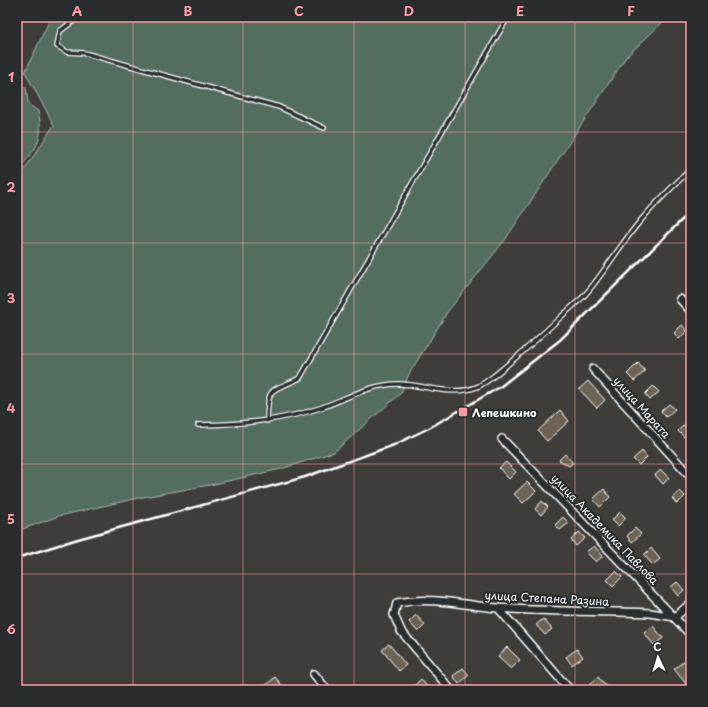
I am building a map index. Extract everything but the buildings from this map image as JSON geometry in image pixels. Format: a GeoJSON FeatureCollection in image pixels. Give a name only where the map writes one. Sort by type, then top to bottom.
{"type":"FeatureCollection","features":[{"type":"Feature","properties":{"kind":"street"},"geometry":{"type":"LineString","coordinates":[[680,299],[691,311]]}},
{"type":"Feature","properties":{"kind":"street","name":"улица Марата"},"geometry":{"type":"LineString","coordinates":[[593,369],[691,477]]}},
{"type":"Feature","properties":{"kind":"street","name":"улица Академика Павлова"},"geometry":{"type":"LineString","coordinates":[[502,439],[675,617],[691,636]]}},
{"type":"Feature","properties":{"kind":"street","name":"улица Степана Разина"},"geometry":{"type":"LineString","coordinates":[[451,690],[401,631],[394,615],[397,604],[408,601],[438,600],[498,608],[650,613],[675,617]]}},
{"type":"Feature","properties":{"kind":"street"},"geometry":{"type":"LineString","coordinates":[[675,617],[691,603]]}},
{"type":"Feature","properties":{"kind":"street"},"geometry":{"type":"LineString","coordinates":[[498,608],[570,690]]}},
{"type":"Feature","properties":{"kind":"street"},"geometry":{"type":"LineString","coordinates":[[314,674],[327,690]]}},
{"type":"Feature","properties":{"kind":"lane"},"geometry":{"type":"LineString","coordinates":[[79,17],[60,31],[57,46],[67,52],[84,53],[279,107],[324,128]]}},
{"type":"Feature","properties":{"kind":"lane"},"geometry":{"type":"LineString","coordinates":[[267,421],[268,398],[274,388],[300,378],[508,17]]}},
{"type":"Feature","properties":{"kind":"lane"},"geometry":{"type":"LineString","coordinates":[[198,426],[267,421],[323,406],[347,396],[384,386],[399,384],[458,391],[471,389],[480,385],[491,378],[583,297],[650,208],[691,169]]}},
{"type":"Feature","properties":{"kind":"green space"},"geometry":{"type":"Polygon","coordinates":[[[51,17],[668,17],[626,57],[505,240],[448,311],[409,374],[401,393],[334,452],[281,469],[210,485],[138,498],[59,516],[17,531],[17,181],[54,125],[25,72],[51,17]]]}},
{"type":"Feature","properties":{"kind":"green space"},"geometry":{"type":"Polygon","coordinates":[[[17,87],[26,87],[28,104],[38,111],[40,130],[34,150],[17,171],[17,87]]]}},
{"type":"Feature","properties":{"kind":"railway"},"geometry":{"type":"LineString","coordinates":[[17,558],[78,539],[305,477],[394,445],[429,428],[500,387],[560,340],[691,211]]}},
{"type":"Feature","properties":{"kind":"place","name":"Лепешкино"},"geometry":{"type":"Point","coordinates":[463,412]}}]}
